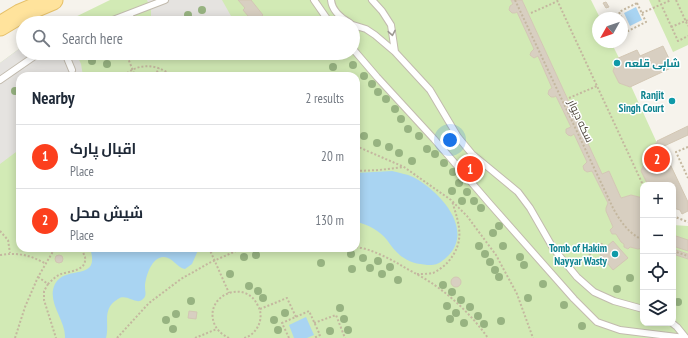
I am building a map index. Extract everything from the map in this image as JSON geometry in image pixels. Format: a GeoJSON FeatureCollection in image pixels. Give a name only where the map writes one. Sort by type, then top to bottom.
{"type":"FeatureCollection","features":[{"type":"Feature","properties":{"kind":"main road"},"geometry":{"type":"LineString","coordinates":[[1,25],[30,0]]}},
{"type":"Feature","properties":{"kind":"main road"},"geometry":{"type":"LineString","coordinates":[[17,16],[53,0]]}},
{"type":"Feature","properties":{"kind":"main road"},"geometry":{"type":"LineString","coordinates":[[1,25],[16,16]]}},
{"type":"Feature","properties":{"kind":"lane"},"geometry":{"type":"LineString","coordinates":[[124,16],[165,0]]}},
{"type":"Feature","properties":{"kind":"lane"},"geometry":{"type":"LineString","coordinates":[[314,0],[325,16]]}},
{"type":"Feature","properties":{"kind":"lane"},"geometry":{"type":"LineString","coordinates":[[331,0],[335,11],[341,16]]}},
{"type":"Feature","properties":{"kind":"lane"},"geometry":{"type":"LineString","coordinates":[[372,0],[382,11],[390,25],[395,52]]}},
{"type":"Feature","properties":{"kind":"lane"},"geometry":{"type":"LineString","coordinates":[[360,27],[375,35],[395,52],[430,90],[458,138],[472,154],[518,192],[530,208],[553,248],[571,271],[594,292],[614,301],[640,308]]}},
{"type":"Feature","properties":{"kind":"lane"},"geometry":{"type":"LineString","coordinates":[[360,57],[574,299],[597,322],[620,330],[686,338]]}},
{"type":"Feature","properties":{"kind":"lane"},"geometry":{"type":"LineString","coordinates":[[0,80],[29,60]]}},
{"type":"Feature","properties":{"kind":"lane"},"geometry":{"type":"LineString","coordinates":[[68,60],[72,70]]}},
{"type":"Feature","properties":{"kind":"lane"},"geometry":{"type":"LineString","coordinates":[[676,325],[686,338]]}},
{"type":"Feature","properties":{"kind":"path","name":"سکه دیوار"},"geometry":{"type":"LineString","coordinates":[[515,0],[613,208],[620,221],[630,232],[640,238]]}},
{"type":"Feature","properties":{"kind":"path"},"geometry":{"type":"LineString","coordinates":[[531,13],[558,0],[642,182]]}},
{"type":"Feature","properties":{"kind":"path"},"geometry":{"type":"LineString","coordinates":[[659,0],[678,41],[688,36]]}},
{"type":"Feature","properties":{"kind":"path"},"geometry":{"type":"LineString","coordinates":[[642,13],[672,0]]}},
{"type":"Feature","properties":{"kind":"path"},"geometry":{"type":"LineString","coordinates":[[676,0],[687,20],[688,26]]}},
{"type":"Feature","properties":{"kind":"path"},"geometry":{"type":"LineString","coordinates":[[619,12],[637,3],[642,13],[646,22],[628,31]]}},
{"type":"Feature","properties":{"kind":"path"},"geometry":{"type":"LineString","coordinates":[[671,27],[687,20]]}},
{"type":"Feature","properties":{"kind":"path"},"geometry":{"type":"LineString","coordinates":[[129,60],[133,72]]}},
{"type":"Feature","properties":{"kind":"path"},"geometry":{"type":"LineString","coordinates":[[129,72],[132,69],[141,66],[159,68],[167,72]]}},
{"type":"Feature","properties":{"kind":"path"},"geometry":{"type":"LineString","coordinates":[[157,72],[159,68]]}},
{"type":"Feature","properties":{"kind":"path"},"geometry":{"type":"LineString","coordinates":[[569,98],[597,86]]}},
{"type":"Feature","properties":{"kind":"path"},"geometry":{"type":"LineString","coordinates":[[688,147],[676,152],[688,178]]}},
{"type":"Feature","properties":{"kind":"path"},"geometry":{"type":"LineString","coordinates":[[360,148],[404,167],[451,200],[467,216],[496,255],[517,294],[533,338]]}},
{"type":"Feature","properties":{"kind":"path"},"geometry":{"type":"LineString","coordinates":[[360,171],[404,167]]}},
{"type":"Feature","properties":{"kind":"path"},"geometry":{"type":"LineString","coordinates":[[416,274],[433,273],[438,270],[454,254],[458,246],[460,240],[459,223],[451,200]]}},
{"type":"Feature","properties":{"kind":"path"},"geometry":{"type":"LineString","coordinates":[[676,217],[688,222]]}},
{"type":"Feature","properties":{"kind":"path"},"geometry":{"type":"LineString","coordinates":[[0,231],[8,240],[10,253]]}},
{"type":"Feature","properties":{"kind":"path"},"geometry":{"type":"LineString","coordinates":[[571,271],[603,243]]}},
{"type":"Feature","properties":{"kind":"path"},"geometry":{"type":"LineString","coordinates":[[360,248],[383,256],[433,284],[455,301],[476,322],[488,338]]}},
{"type":"Feature","properties":{"kind":"path"},"geometry":{"type":"LineString","coordinates":[[15,338],[25,307],[38,277],[53,252]]}},
{"type":"Feature","properties":{"kind":"path"},"geometry":{"type":"LineString","coordinates":[[56,338],[44,300],[44,291],[55,277],[82,268],[85,258],[83,252]]}},
{"type":"Feature","properties":{"kind":"path"},"geometry":{"type":"LineString","coordinates":[[212,252],[229,293]]}},
{"type":"Feature","properties":{"kind":"path"},"geometry":{"type":"LineString","coordinates":[[117,338],[149,303],[181,279],[215,260],[236,252]]}},
{"type":"Feature","properties":{"kind":"path"},"geometry":{"type":"LineString","coordinates":[[676,252],[688,256]]}},
{"type":"Feature","properties":{"kind":"path"},"geometry":{"type":"LineString","coordinates":[[0,256],[10,253],[28,255],[46,264]]}},
{"type":"Feature","properties":{"kind":"path"},"geometry":{"type":"LineString","coordinates":[[38,277],[48,284]]}},
{"type":"Feature","properties":{"kind":"path"},"geometry":{"type":"LineString","coordinates":[[229,338],[223,335],[214,322],[214,308],[217,301],[222,296],[236,291],[244,292],[251,296],[257,302],[260,310],[261,318],[258,326],[254,332],[244,338]]}},
{"type":"Feature","properties":{"kind":"path"},"geometry":{"type":"LineString","coordinates":[[260,310],[287,298],[296,317]]}},
{"type":"Feature","properties":{"kind":"path"},"geometry":{"type":"LineString","coordinates":[[289,338],[282,323],[309,311],[320,335],[314,338]]}},
{"type":"Feature","properties":{"kind":"path"},"geometry":{"type":"LineString","coordinates":[[314,323],[336,315],[345,338]]}},
{"type":"Feature","properties":{"kind":"path"},"geometry":{"type":"LineString","coordinates":[[195,338],[217,328]]}},
{"type":"Feature","properties":{"kind":"green space"},"geometry":{"type":"Polygon","coordinates":[[[110,0],[511,0],[513,4],[510,6],[509,10],[512,13],[517,12],[534,49],[530,55],[534,58],[538,56],[552,88],[549,90],[548,94],[551,97],[556,96],[571,127],[566,129],[566,133],[568,135],[574,134],[587,162],[583,166],[584,170],[587,172],[592,171],[608,203],[607,212],[613,227],[610,230],[612,234],[616,234],[624,244],[624,247],[628,249],[630,247],[640,249],[640,326],[676,326],[676,255],[688,259],[688,338],[0,338],[0,63],[16,51],[16,60],[360,60],[360,16],[77,16],[110,0]]]}},
{"type":"Feature","properties":{"kind":"green space"},"geometry":{"type":"Polygon","coordinates":[[[522,0],[591,0],[597,12],[592,12],[592,48],[614,48],[619,58],[613,71],[619,83],[630,87],[631,86],[657,143],[653,145],[641,171],[646,182],[640,182],[640,197],[631,195],[621,198],[609,171],[602,174],[522,0]]]}},
{"type":"Feature","properties":{"kind":"green space"},"geometry":{"type":"Polygon","coordinates":[[[649,0],[688,0],[688,45],[673,52],[649,0]]]}},
{"type":"Feature","properties":{"kind":"green space"},"geometry":{"type":"Polygon","coordinates":[[[676,225],[688,226],[688,254],[676,250],[676,225]]]}},
{"type":"Feature","properties":{"kind":"shaded area"},"geometry":{"type":"Polygon","coordinates":[[[147,0],[222,0],[231,16],[151,16],[151,10],[147,0]]]}},
{"type":"Feature","properties":{"kind":"shaded area"},"geometry":{"type":"Polygon","coordinates":[[[16,51],[16,60],[79,60],[82,72],[16,72],[16,152],[0,164],[0,63],[16,51]]]}},
{"type":"Feature","properties":{"kind":"water"},"geometry":{"type":"Polygon","coordinates":[[[636,7],[642,20],[630,26],[628,22],[628,12],[626,12],[636,7]]]}},
{"type":"Feature","properties":{"kind":"water"},"geometry":{"type":"Polygon","coordinates":[[[392,171],[411,176],[433,191],[450,210],[455,221],[457,233],[456,244],[449,255],[434,265],[424,265],[407,260],[401,256],[377,231],[360,223],[360,173],[392,171]]]}},
{"type":"Feature","properties":{"kind":"water"},"geometry":{"type":"Polygon","coordinates":[[[91,252],[197,252],[192,264],[185,269],[167,257],[156,260],[147,275],[144,298],[137,301],[125,297],[121,298],[110,307],[107,317],[106,338],[65,338],[63,324],[54,304],[53,291],[55,284],[60,278],[87,269],[91,266],[91,252]]]}},
{"type":"Feature","properties":{"kind":"water"},"geometry":{"type":"Polygon","coordinates":[[[306,317],[314,335],[307,338],[294,338],[289,325],[306,317]]]}},
{"type":"Feature","properties":{"kind":"building"},"geometry":{"type":"Polygon","coordinates":[[[238,0],[251,0],[263,15],[248,16],[243,10],[245,8],[238,0]]]}},
{"type":"Feature","properties":{"kind":"building"},"geometry":{"type":"Polygon","coordinates":[[[511,0],[522,0],[602,174],[609,171],[621,198],[631,195],[640,197],[640,249],[630,247],[628,249],[624,247],[624,244],[616,234],[612,234],[610,230],[613,227],[606,211],[608,203],[592,171],[587,172],[584,170],[583,166],[587,162],[574,134],[571,136],[566,133],[566,129],[571,127],[556,96],[551,97],[548,94],[549,90],[552,88],[538,56],[534,58],[530,55],[534,49],[517,12],[512,13],[509,10],[510,6],[513,4],[511,0]]]}},
{"type":"Feature","properties":{"kind":"building"},"geometry":{"type":"Polygon","coordinates":[[[606,2],[609,7],[606,8],[603,3],[606,2]]]}},
{"type":"Feature","properties":{"kind":"building"},"geometry":{"type":"Polygon","coordinates":[[[663,46],[673,67],[630,87],[619,83],[613,71],[616,63],[618,63],[616,59],[637,50],[640,56],[663,46]]]}},
{"type":"Feature","properties":{"kind":"building"},"geometry":{"type":"Polygon","coordinates":[[[688,126],[688,135],[662,147],[688,202],[688,211],[682,214],[680,210],[676,209],[676,182],[646,182],[641,171],[653,145],[657,143],[657,141],[688,126]]]}},
{"type":"Feature","properties":{"kind":"building"},"geometry":{"type":"Polygon","coordinates":[[[676,236],[688,240],[688,251],[676,247],[676,236]]]}},
{"type":"Feature","properties":{"kind":"building"},"geometry":{"type":"Polygon","coordinates":[[[613,241],[628,258],[613,270],[599,253],[613,241]]]}},
{"type":"Feature","properties":{"kind":"building"},"geometry":{"type":"Polygon","coordinates":[[[676,250],[688,254],[688,259],[676,255],[676,250]]]}},
{"type":"Feature","properties":{"kind":"building"},"geometry":{"type":"Polygon","coordinates":[[[57,255],[61,255],[63,259],[61,263],[57,263],[55,261],[55,257],[57,255]]]}},
{"type":"Feature","properties":{"kind":"building"},"geometry":{"type":"Polygon","coordinates":[[[454,277],[458,277],[460,278],[460,286],[454,287],[451,284],[451,280],[454,277]]]}},
{"type":"Feature","properties":{"kind":"building"},"geometry":{"type":"Polygon","coordinates":[[[189,311],[197,312],[196,319],[188,318],[189,311]]]}},
{"type":"Feature","properties":{"kind":"place","name":"شاہی قلعہ"},"geometry":{"type":"Point","coordinates":[617,63]}},
{"type":"Feature","properties":{"kind":"place","name":"Ranjit Singh Court"},"geometry":{"type":"Point","coordinates":[672,101]}},
{"type":"Feature","properties":{"kind":"place","name":"شیش محل"},"geometry":{"type":"Point","coordinates":[657,159]}},
{"type":"Feature","properties":{"kind":"place","name":"اقبال پارک"},"geometry":{"type":"Point","coordinates":[470,169]}},
{"type":"Feature","properties":{"kind":"place","name":"Tomb of Hakim Nayyar Wasty"},"geometry":{"type":"Point","coordinates":[615,254]}}]}
